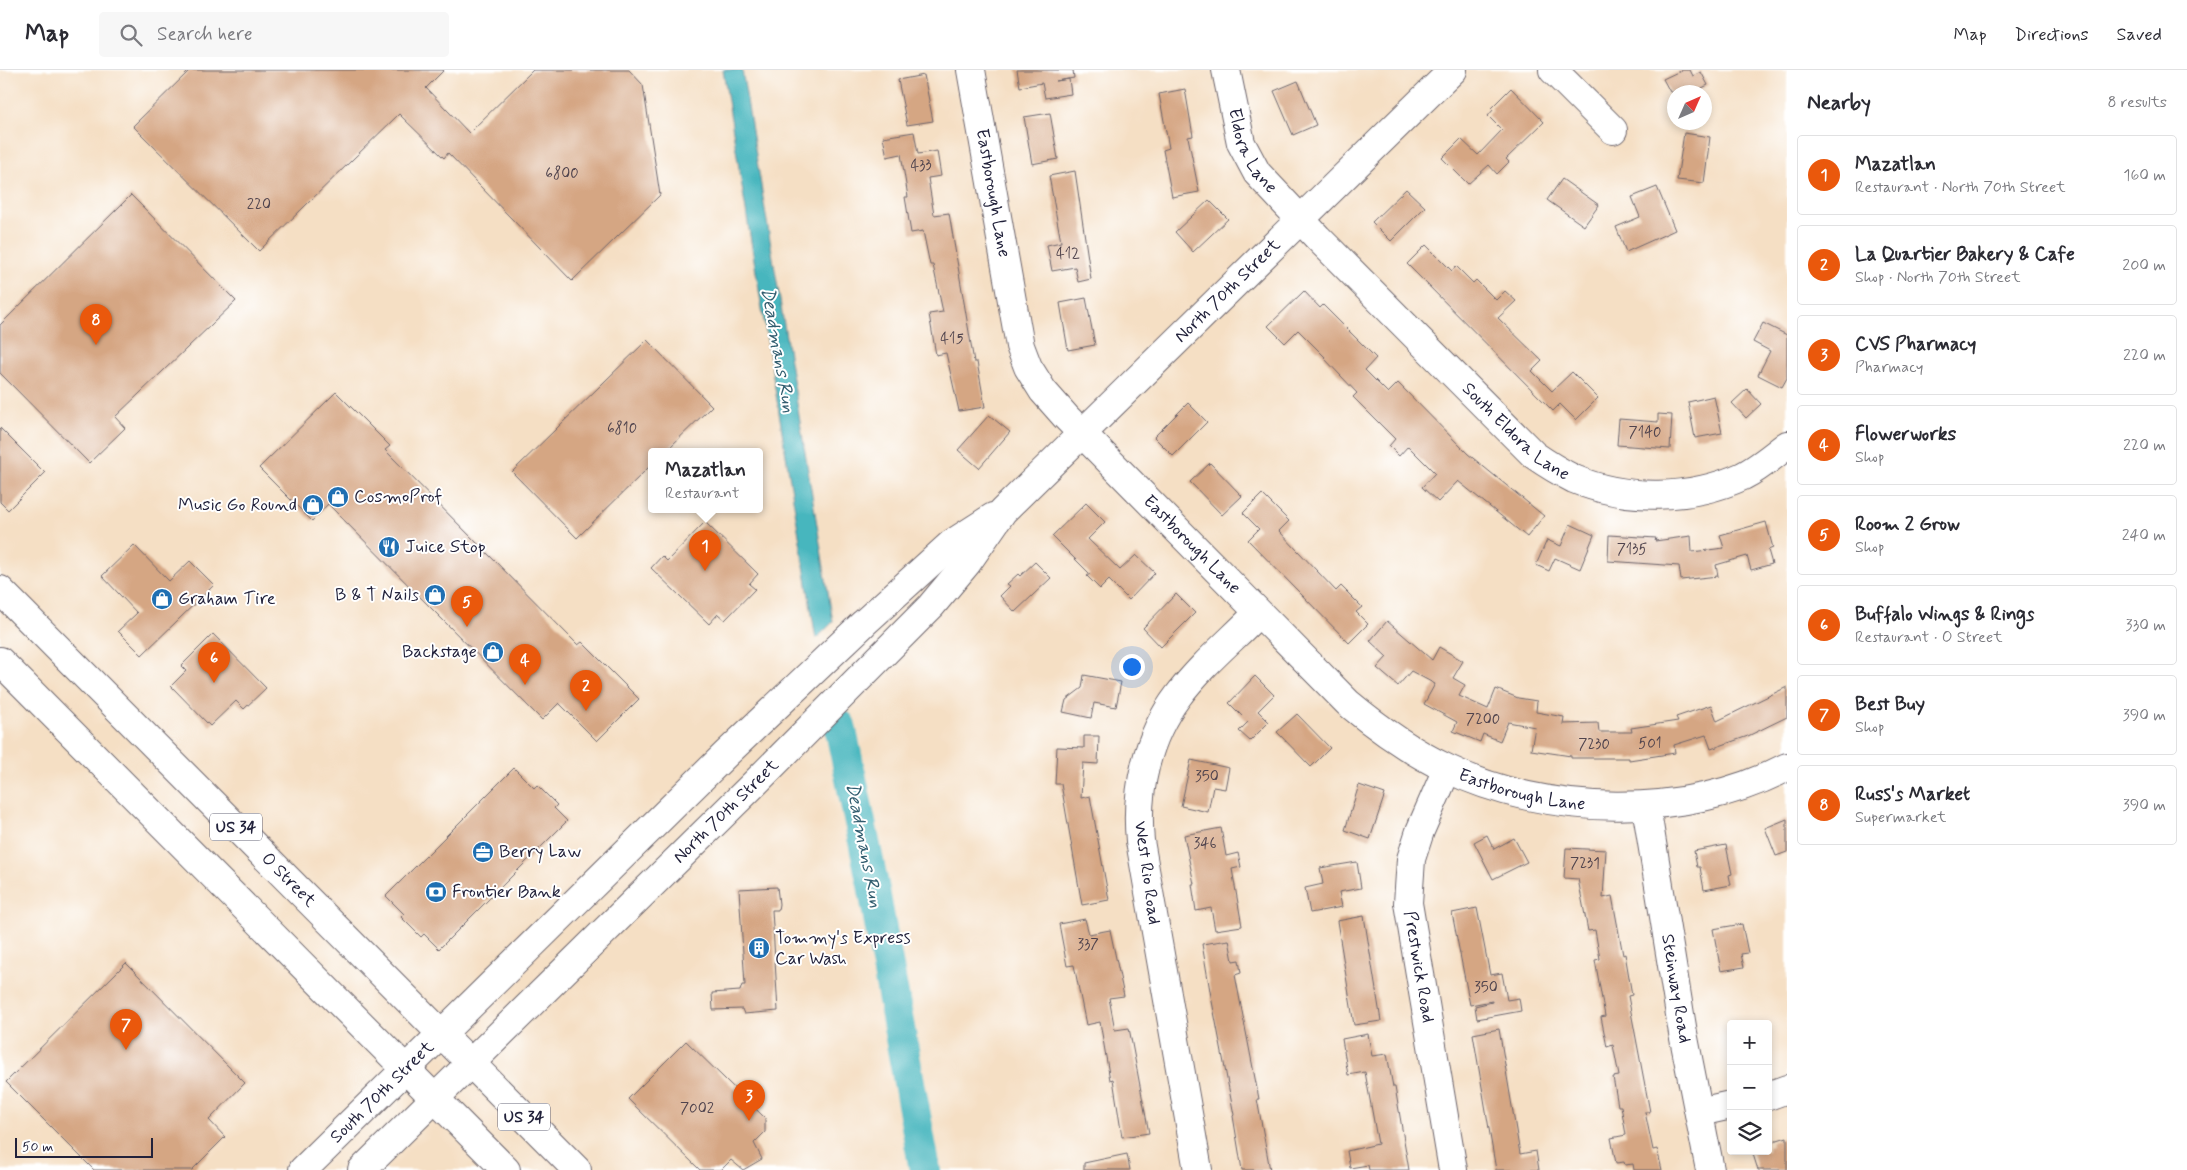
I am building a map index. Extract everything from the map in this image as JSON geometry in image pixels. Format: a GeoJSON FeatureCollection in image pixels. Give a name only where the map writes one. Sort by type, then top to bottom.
{"type":"FeatureCollection","features":[{"type":"Feature","properties":{"kind":"main road","name":"Eastborough Lane"},"geometry":{"type":"LineString","coordinates":[[971,70],[1020,346],[1028,367],[1043,391],[1082,434],[1348,704],[1398,741],[1447,769],[1495,787],[1524,795],[1580,804],[1646,806],[1688,799],[1731,789],[1787,767]]}},
{"type":"Feature","properties":{"kind":"main road","name":"Eldora Lane"},"geometry":{"type":"LineString","coordinates":[[1226,70],[1235,121],[1245,153],[1265,182],[1300,220]]}},
{"type":"Feature","properties":{"kind":"main road","name":"North 70th Street"},"geometry":{"type":"LineString","coordinates":[[435,1100],[925,612],[967,563],[1003,511],[1453,70]]}},
{"type":"Feature","properties":{"kind":"main road"},"geometry":{"type":"LineString","coordinates":[[1553,70],[1612,130]]}},
{"type":"Feature","properties":{"kind":"main road","name":"South Eldora Lane"},"geometry":{"type":"LineString","coordinates":[[1300,220],[1520,443],[1534,455],[1573,478],[1601,488],[1629,493],[1659,495],[1688,492],[1744,475],[1787,445]]}},
{"type":"Feature","properties":{"kind":"main road","name":"North 70th Street"},"geometry":{"type":"LineString","coordinates":[[441,1035],[725,755],[864,622],[951,544],[1003,511]]}},
{"type":"Feature","properties":{"kind":"main road","name":"O Street"},"geometry":{"type":"LineString","coordinates":[[0,590],[577,1170]]}},
{"type":"Feature","properties":{"kind":"main road","name":"West Rio Road"},"geometry":{"type":"LineString","coordinates":[[1198,1170],[1140,841],[1140,795],[1150,750],[1169,709],[1198,673],[1258,613]]}},
{"type":"Feature","properties":{"kind":"main road","name":"US 34"},"geometry":{"type":"LineString","coordinates":[[0,661],[506,1170]]}},
{"type":"Feature","properties":{"kind":"main road","name":"Prestwick Road"},"geometry":{"type":"LineString","coordinates":[[1447,769],[1420,831],[1411,859],[1408,903],[1453,1170]]}},
{"type":"Feature","properties":{"kind":"main road","name":"Steinway Road"},"geometry":{"type":"LineString","coordinates":[[1646,806],[1683,1033],[1710,1170]]}},
{"type":"Feature","properties":{"kind":"main road","name":"South 70th Street"},"geometry":{"type":"LineString","coordinates":[[303,1170],[441,1035]]}},
{"type":"Feature","properties":{"kind":"main road"},"geometry":{"type":"LineString","coordinates":[[1772,1094],[1787,1088]]}},
{"type":"Feature","properties":{"kind":"main road"},"geometry":{"type":"LineString","coordinates":[[362,1170],[435,1100]]}},
{"type":"Feature","properties":{"kind":"main road"},"geometry":{"type":"LineString","coordinates":[[1699,1112],[1727,1106]]}},
{"type":"Feature","properties":{"kind":"water"},"geometry":{"type":"Polygon","coordinates":[[[723,70],[742,70],[833,622],[816,639],[723,70]]]}},
{"type":"Feature","properties":{"kind":"building"},"geometry":{"type":"Polygon","coordinates":[[[190,70],[444,70],[426,88],[469,133],[533,70],[629,70],[643,85],[660,195],[572,281],[448,153],[444,158],[399,114],[259,251],[133,126],[190,70]]]}},
{"type":"Feature","properties":{"kind":"building"},"geometry":{"type":"Polygon","coordinates":[[[1017,70],[1073,70],[1074,78],[1056,81],[1069,79],[1071,94],[1045,98],[1042,83],[1020,87],[1017,70]]]}},
{"type":"Feature","properties":{"kind":"building"},"geometry":{"type":"Polygon","coordinates":[[[1682,70],[1690,70],[1693,76],[1701,72],[1708,85],[1667,86],[1663,79],[1682,70]]]}},
{"type":"Feature","properties":{"kind":"building"},"geometry":{"type":"Polygon","coordinates":[[[924,75],[933,121],[907,125],[898,80],[924,75]]]}},
{"type":"Feature","properties":{"kind":"building"},"geometry":{"type":"Polygon","coordinates":[[[1298,81],[1316,125],[1293,135],[1274,91],[1298,81]]]}},
{"type":"Feature","properties":{"kind":"building"},"geometry":{"type":"Polygon","coordinates":[[[1511,88],[1544,122],[1506,159],[1509,162],[1497,174],[1489,165],[1468,184],[1442,158],[1461,139],[1478,155],[1502,130],[1488,116],[1493,110],[1491,108],[1511,88]]]}},
{"type":"Feature","properties":{"kind":"building"},"geometry":{"type":"Polygon","coordinates":[[[1185,89],[1193,136],[1188,137],[1199,192],[1172,197],[1163,150],[1169,148],[1159,94],[1185,89]]]}},
{"type":"Feature","properties":{"kind":"building"},"geometry":{"type":"Polygon","coordinates":[[[1050,113],[1058,159],[1032,164],[1024,117],[1050,113]]]}},
{"type":"Feature","properties":{"kind":"building"},"geometry":{"type":"Polygon","coordinates":[[[914,132],[918,154],[937,151],[941,176],[928,178],[934,215],[949,213],[974,362],[977,362],[985,407],[959,411],[946,353],[936,355],[929,314],[943,312],[933,265],[930,265],[923,231],[911,233],[905,197],[908,197],[901,154],[887,157],[883,137],[914,132]]]}},
{"type":"Feature","properties":{"kind":"building"},"geometry":{"type":"Polygon","coordinates":[[[1684,133],[1710,137],[1704,183],[1677,180],[1684,133]]]}},
{"type":"Feature","properties":{"kind":"building"},"geometry":{"type":"Polygon","coordinates":[[[1075,171],[1091,279],[1078,282],[1075,267],[1052,271],[1047,245],[1061,242],[1049,176],[1075,171]]]}},
{"type":"Feature","properties":{"kind":"building"},"geometry":{"type":"Polygon","coordinates":[[[1562,179],[1599,205],[1584,226],[1547,200],[1562,179]]]}},
{"type":"Feature","properties":{"kind":"building"},"geometry":{"type":"Polygon","coordinates":[[[1657,187],[1675,230],[1626,252],[1616,227],[1640,217],[1632,197],[1657,187]]]}},
{"type":"Feature","properties":{"kind":"building"},"geometry":{"type":"Polygon","coordinates":[[[1406,189],[1425,207],[1391,241],[1372,222],[1406,189]]]}},
{"type":"Feature","properties":{"kind":"building"},"geometry":{"type":"Polygon","coordinates":[[[131,195],[236,301],[115,417],[125,428],[89,463],[0,373],[0,325],[131,195]]]}},
{"type":"Feature","properties":{"kind":"building"},"geometry":{"type":"Polygon","coordinates":[[[1209,200],[1228,219],[1193,252],[1175,232],[1209,200]]]}},
{"type":"Feature","properties":{"kind":"building"},"geometry":{"type":"Polygon","coordinates":[[[1426,245],[1452,271],[1456,266],[1473,283],[1476,280],[1496,300],[1505,291],[1516,301],[1498,318],[1542,361],[1532,371],[1552,391],[1572,372],[1598,398],[1576,420],[1560,404],[1553,411],[1407,264],[1426,245]]]}},
{"type":"Feature","properties":{"kind":"building"},"geometry":{"type":"Polygon","coordinates":[[[1304,291],[1320,308],[1323,305],[1376,358],[1365,370],[1388,393],[1398,383],[1468,454],[1544,516],[1527,537],[1458,481],[1438,502],[1422,487],[1435,473],[1408,446],[1399,456],[1389,446],[1395,439],[1353,397],[1357,393],[1325,357],[1298,330],[1285,343],[1268,326],[1304,291]]]}},
{"type":"Feature","properties":{"kind":"building"},"geometry":{"type":"Polygon","coordinates":[[[1086,298],[1095,345],[1068,350],[1060,303],[1086,298]]]}},
{"type":"Feature","properties":{"kind":"building"},"geometry":{"type":"Polygon","coordinates":[[[1763,323],[1787,335],[1787,378],[1782,387],[1758,375],[1770,351],[1753,342],[1763,323]]]}},
{"type":"Feature","properties":{"kind":"building"},"geometry":{"type":"Polygon","coordinates":[[[647,340],[712,406],[669,448],[648,448],[648,468],[577,538],[512,472],[647,340]]]}},
{"type":"Feature","properties":{"kind":"building"},"geometry":{"type":"Polygon","coordinates":[[[1747,389],[1761,404],[1746,418],[1732,403],[1747,389]]]}},
{"type":"Feature","properties":{"kind":"building"},"geometry":{"type":"Polygon","coordinates":[[[336,392],[390,446],[385,450],[578,645],[582,642],[639,699],[597,741],[559,703],[542,720],[328,504],[312,521],[259,468],[336,392]]]}},
{"type":"Feature","properties":{"kind":"building"},"geometry":{"type":"Polygon","coordinates":[[[1714,396],[1722,433],[1695,438],[1688,402],[1714,396]]]}},
{"type":"Feature","properties":{"kind":"building"},"geometry":{"type":"Polygon","coordinates":[[[1188,403],[1207,422],[1173,456],[1154,437],[1188,403]]]}},
{"type":"Feature","properties":{"kind":"building"},"geometry":{"type":"Polygon","coordinates":[[[1658,414],[1672,415],[1670,449],[1617,445],[1619,419],[1658,422],[1658,414]]]}},
{"type":"Feature","properties":{"kind":"building"},"geometry":{"type":"Polygon","coordinates":[[[989,415],[1010,432],[979,468],[958,450],[989,415]]]}},
{"type":"Feature","properties":{"kind":"building"},"geometry":{"type":"Polygon","coordinates":[[[0,428],[45,473],[8,510],[0,502],[0,428]]]}},
{"type":"Feature","properties":{"kind":"building"},"geometry":{"type":"Polygon","coordinates":[[[1210,463],[1242,496],[1222,515],[1190,482],[1210,463]]]}},
{"type":"Feature","properties":{"kind":"building"},"geometry":{"type":"Polygon","coordinates":[[[1262,494],[1289,521],[1279,531],[1336,591],[1341,586],[1362,607],[1356,612],[1368,624],[1349,643],[1248,540],[1259,529],[1243,513],[1262,494]]]}},
{"type":"Feature","properties":{"kind":"building"},"geometry":{"type":"Polygon","coordinates":[[[1086,503],[1105,522],[1088,539],[1120,570],[1136,555],[1155,573],[1129,600],[1109,580],[1100,589],[1087,576],[1090,574],[1052,536],[1086,503]]]}},
{"type":"Feature","properties":{"kind":"building"},"geometry":{"type":"Polygon","coordinates":[[[705,522],[758,574],[749,584],[755,589],[725,620],[718,614],[709,624],[651,568],[662,556],[667,561],[705,522]]]}},
{"type":"Feature","properties":{"kind":"building"},"geometry":{"type":"Polygon","coordinates":[[[1766,522],[1773,548],[1768,550],[1772,564],[1751,570],[1747,556],[1716,565],[1718,576],[1681,580],[1679,566],[1608,561],[1609,535],[1656,538],[1655,541],[1691,536],[1692,552],[1724,548],[1720,535],[1766,522]]]}},
{"type":"Feature","properties":{"kind":"building"},"geometry":{"type":"Polygon","coordinates":[[[1570,524],[1594,535],[1580,569],[1555,558],[1549,571],[1536,565],[1547,540],[1561,546],[1570,524]]]}},
{"type":"Feature","properties":{"kind":"building","name":"Graham Tire"},"geometry":{"type":"Polygon","coordinates":[[[134,545],[169,581],[190,561],[214,585],[142,655],[118,631],[137,613],[102,576],[134,545]]]}},
{"type":"Feature","properties":{"kind":"building"},"geometry":{"type":"Polygon","coordinates":[[[1035,562],[1051,578],[1015,612],[1000,596],[1010,586],[1007,584],[1018,574],[1020,576],[1035,562]]]}},
{"type":"Feature","properties":{"kind":"building"},"geometry":{"type":"Polygon","coordinates":[[[1176,594],[1195,613],[1161,647],[1143,628],[1176,594]]]}},
{"type":"Feature","properties":{"kind":"building"},"geometry":{"type":"Polygon","coordinates":[[[1387,621],[1432,660],[1439,647],[1463,661],[1453,678],[1465,685],[1459,696],[1488,709],[1496,689],[1518,698],[1537,701],[1536,712],[1564,717],[1563,724],[1598,723],[1599,732],[1632,732],[1631,728],[1678,721],[1676,717],[1711,705],[1717,721],[1787,687],[1787,717],[1748,736],[1711,749],[1706,735],[1674,745],[1675,753],[1629,760],[1629,758],[1571,758],[1571,756],[1531,750],[1535,727],[1508,722],[1500,741],[1483,734],[1480,742],[1453,731],[1457,722],[1424,704],[1435,684],[1411,671],[1398,686],[1377,668],[1387,657],[1370,641],[1387,621]]]}},
{"type":"Feature","properties":{"kind":"building"},"geometry":{"type":"Polygon","coordinates":[[[213,634],[266,688],[244,709],[236,701],[210,726],[171,686],[186,671],[181,666],[213,634]]]}},
{"type":"Feature","properties":{"kind":"building"},"geometry":{"type":"Polygon","coordinates":[[[1084,675],[1121,682],[1116,707],[1094,703],[1091,718],[1063,712],[1066,700],[1082,688],[1084,675]]]}},
{"type":"Feature","properties":{"kind":"building"},"geometry":{"type":"Polygon","coordinates":[[[1255,676],[1274,695],[1258,711],[1269,722],[1250,741],[1239,731],[1248,722],[1229,703],[1255,676]]]}},
{"type":"Feature","properties":{"kind":"building"},"geometry":{"type":"Polygon","coordinates":[[[1297,714],[1330,748],[1311,767],[1277,732],[1297,714]]]}},
{"type":"Feature","properties":{"kind":"building"},"geometry":{"type":"Polygon","coordinates":[[[1084,736],[1099,736],[1098,764],[1083,763],[1081,798],[1090,796],[1109,900],[1082,905],[1061,784],[1055,784],[1057,747],[1084,748],[1084,736]]]}},
{"type":"Feature","properties":{"kind":"building"},"geometry":{"type":"Polygon","coordinates":[[[1191,760],[1229,768],[1225,789],[1213,787],[1208,812],[1181,806],[1191,760]]]}},
{"type":"Feature","properties":{"kind":"building","name":"Berry Law"},"geometry":{"type":"Polygon","coordinates":[[[514,768],[534,788],[537,785],[557,805],[554,808],[567,821],[439,949],[424,934],[421,937],[401,917],[404,914],[386,896],[514,768]]]}},
{"type":"Feature","properties":{"kind":"building"},"geometry":{"type":"Polygon","coordinates":[[[1359,785],[1385,794],[1370,839],[1345,830],[1359,785]]]}},
{"type":"Feature","properties":{"kind":"building"},"geometry":{"type":"Polygon","coordinates":[[[1787,819],[1787,852],[1776,856],[1765,828],[1787,819]]]}},
{"type":"Feature","properties":{"kind":"building"},"geometry":{"type":"Polygon","coordinates":[[[1221,828],[1226,856],[1238,853],[1241,867],[1232,869],[1242,926],[1215,930],[1211,908],[1196,911],[1192,884],[1194,884],[1184,835],[1221,828]]]}},
{"type":"Feature","properties":{"kind":"building"},"geometry":{"type":"Polygon","coordinates":[[[1487,835],[1494,849],[1514,838],[1527,862],[1493,879],[1474,842],[1487,835]]]}},
{"type":"Feature","properties":{"kind":"building"},"geometry":{"type":"Polygon","coordinates":[[[1726,845],[1732,874],[1729,875],[1731,885],[1704,890],[1700,867],[1697,867],[1694,851],[1726,845]]]}},
{"type":"Feature","properties":{"kind":"building"},"geometry":{"type":"Polygon","coordinates":[[[1566,848],[1606,850],[1603,898],[1612,896],[1623,955],[1625,954],[1632,995],[1628,996],[1650,1112],[1645,1112],[1653,1150],[1657,1149],[1662,1170],[1634,1170],[1633,1164],[1616,1163],[1611,1138],[1626,1135],[1613,1077],[1619,1076],[1613,1045],[1607,1047],[1601,1017],[1605,1016],[1595,960],[1600,959],[1595,930],[1588,931],[1578,879],[1564,878],[1566,848]]]}},
{"type":"Feature","properties":{"kind":"building"},"geometry":{"type":"Polygon","coordinates":[[[1357,862],[1361,888],[1339,892],[1342,907],[1310,913],[1305,888],[1323,884],[1320,868],[1357,862]]]}},
{"type":"Feature","properties":{"kind":"building","name":"Tommy's Express Car Wash"},"geometry":{"type":"Polygon","coordinates":[[[777,887],[778,910],[772,910],[778,1011],[744,1014],[742,1009],[713,1010],[712,993],[740,991],[742,985],[745,985],[739,889],[777,887]]]}},
{"type":"Feature","properties":{"kind":"building"},"geometry":{"type":"Polygon","coordinates":[[[1477,908],[1490,975],[1502,973],[1507,1000],[1519,998],[1521,1011],[1477,1019],[1475,1006],[1492,1001],[1470,1005],[1452,913],[1477,908]]]}},
{"type":"Feature","properties":{"kind":"building"},"geometry":{"type":"Polygon","coordinates":[[[1364,916],[1381,1021],[1354,1025],[1337,921],[1364,916]]]}},
{"type":"Feature","properties":{"kind":"building"},"geometry":{"type":"Polygon","coordinates":[[[1085,919],[1089,934],[1110,930],[1124,996],[1109,998],[1115,1030],[1129,1028],[1149,1133],[1122,1137],[1113,1079],[1110,1080],[1100,1022],[1086,1025],[1074,965],[1067,966],[1059,924],[1085,919]]]}},
{"type":"Feature","properties":{"kind":"building"},"geometry":{"type":"Polygon","coordinates":[[[1742,924],[1748,953],[1741,954],[1744,967],[1721,971],[1713,929],[1742,924]]]}},
{"type":"Feature","properties":{"kind":"building"},"geometry":{"type":"Polygon","coordinates":[[[1229,940],[1233,961],[1239,960],[1241,973],[1235,975],[1259,1099],[1257,1099],[1270,1170],[1242,1170],[1234,1115],[1210,991],[1202,944],[1229,940]]]}},
{"type":"Feature","properties":{"kind":"building"},"geometry":{"type":"Polygon","coordinates":[[[126,963],[245,1083],[209,1120],[225,1137],[192,1170],[94,1170],[6,1082],[126,963]]]}},
{"type":"Feature","properties":{"kind":"building"},"geometry":{"type":"Polygon","coordinates":[[[1499,1029],[1520,1154],[1536,1151],[1539,1170],[1496,1170],[1473,1034],[1499,1029]]]}},
{"type":"Feature","properties":{"kind":"building"},"geometry":{"type":"Polygon","coordinates":[[[1368,1034],[1372,1056],[1387,1054],[1393,1087],[1395,1087],[1409,1170],[1369,1170],[1368,1165],[1350,1168],[1347,1151],[1378,1144],[1365,1072],[1348,1075],[1342,1039],[1368,1034]]]}},
{"type":"Feature","properties":{"kind":"building"},"geometry":{"type":"Polygon","coordinates":[[[686,1041],[765,1118],[765,1132],[754,1143],[762,1159],[743,1170],[731,1160],[721,1170],[700,1170],[628,1099],[686,1041]]]}},
{"type":"Feature","properties":{"kind":"building"},"geometry":{"type":"Polygon","coordinates":[[[1787,1137],[1787,1170],[1758,1170],[1753,1155],[1772,1155],[1772,1142],[1787,1137]]]}},
{"type":"Feature","properties":{"kind":"building"},"geometry":{"type":"Polygon","coordinates":[[[1127,1154],[1130,1170],[1084,1170],[1084,1163],[1127,1154]]]}},
{"type":"Feature","properties":{"kind":"waterway","name":"Deadmans Run"},"geometry":{"type":"LineString","coordinates":[[840,726],[873,885],[925,1170]]}},
{"type":"Feature","properties":{"kind":"place","name":"Russ's Market"},"geometry":{"type":"Point","coordinates":[96,345]}},
{"type":"Feature","properties":{"kind":"place","name":"CosmoProf"},"geometry":{"type":"Point","coordinates":[338,497]}},
{"type":"Feature","properties":{"kind":"place","name":"Music Go Round"},"geometry":{"type":"Point","coordinates":[313,505]}},
{"type":"Feature","properties":{"kind":"place","name":"Juice Stop"},"geometry":{"type":"Point","coordinates":[389,547]}},
{"type":"Feature","properties":{"kind":"place","name":"Mazatlan"},"geometry":{"type":"Point","coordinates":[705,571]}},
{"type":"Feature","properties":{"kind":"place","name":"B & T Nails"},"geometry":{"type":"Point","coordinates":[435,595]}},
{"type":"Feature","properties":{"kind":"place","name":"Graham Tire"},"geometry":{"type":"Point","coordinates":[162,599]}},
{"type":"Feature","properties":{"kind":"place","name":"Room 2 Grow"},"geometry":{"type":"Point","coordinates":[467,627]}},
{"type":"Feature","properties":{"kind":"place","name":"Backstage"},"geometry":{"type":"Point","coordinates":[493,652]}},
{"type":"Feature","properties":{"kind":"place","name":"Buffalo Wings & Rings"},"geometry":{"type":"Point","coordinates":[214,683]}},
{"type":"Feature","properties":{"kind":"place","name":"Flowerworks"},"geometry":{"type":"Point","coordinates":[525,685]}},
{"type":"Feature","properties":{"kind":"place","name":"La Quartier Bakery & Cafe"},"geometry":{"type":"Point","coordinates":[586,711]}},
{"type":"Feature","properties":{"kind":"place","name":"Berry Law"},"geometry":{"type":"Point","coordinates":[483,852]}},
{"type":"Feature","properties":{"kind":"place","name":"Frontier Bank"},"geometry":{"type":"Point","coordinates":[436,892]}},
{"type":"Feature","properties":{"kind":"place","name":"Tommy's Express Car Wash"},"geometry":{"type":"Point","coordinates":[759,948]}},
{"type":"Feature","properties":{"kind":"place","name":"Best Buy"},"geometry":{"type":"Point","coordinates":[126,1050]}},
{"type":"Feature","properties":{"kind":"place","name":"CVS Pharmacy"},"geometry":{"type":"Point","coordinates":[749,1121]}}]}
